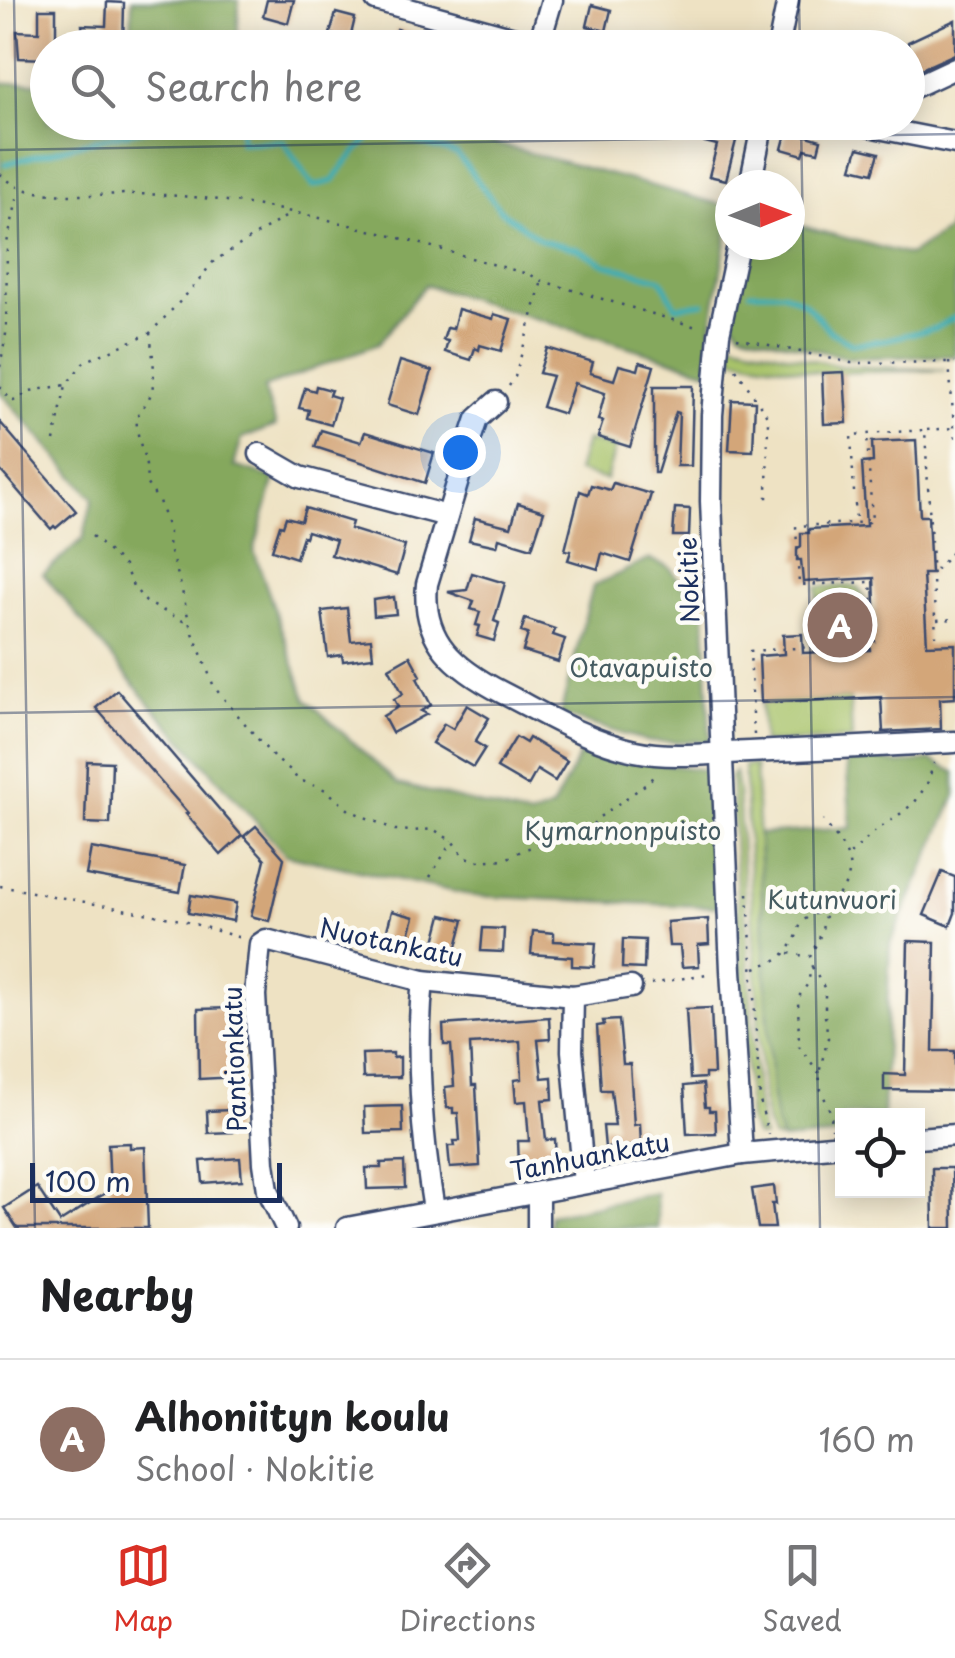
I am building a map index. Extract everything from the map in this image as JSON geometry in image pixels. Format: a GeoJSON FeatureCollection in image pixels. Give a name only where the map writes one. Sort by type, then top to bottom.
{"type":"FeatureCollection","features":[{"type":"Feature","properties":{"kind":"street"},"geometry":{"type":"LineString","coordinates":[[376,0],[486,30]]}},
{"type":"Feature","properties":{"kind":"street"},"geometry":{"type":"LineString","coordinates":[[547,30],[552,0]]}},
{"type":"Feature","properties":{"kind":"street"},"geometry":{"type":"LineString","coordinates":[[782,30],[788,0]]}},
{"type":"Feature","properties":{"kind":"street"},"geometry":{"type":"LineString","coordinates":[[925,82],[955,68]]}},
{"type":"Feature","properties":{"kind":"street"},"geometry":{"type":"LineString","coordinates":[[925,137],[955,143]]}},
{"type":"Feature","properties":{"kind":"street"},"geometry":{"type":"LineString","coordinates":[[753,170],[759,140]]}},
{"type":"Feature","properties":{"kind":"street","name":"Nokitie"},"geometry":{"type":"LineString","coordinates":[[735,260],[719,338],[712,415],[711,502],[722,754],[742,970],[742,1154]]}},
{"type":"Feature","properties":{"kind":"street"},"geometry":{"type":"LineString","coordinates":[[496,402],[477,419],[426,597],[430,629],[438,642],[478,680],[592,739],[638,752],[722,754],[948,743]]}},
{"type":"Feature","properties":{"kind":"street"},"geometry":{"type":"LineString","coordinates":[[260,454],[300,478],[447,516]]}},
{"type":"Feature","properties":{"kind":"street","name":"Nuotankatu"},"geometry":{"type":"LineString","coordinates":[[260,944],[266,940],[423,981],[573,996],[631,987]]}},
{"type":"Feature","properties":{"kind":"street","name":"Pantionkatu"},"geometry":{"type":"LineString","coordinates":[[260,944],[255,995],[264,1163],[268,1190],[286,1228]]}},
{"type":"Feature","properties":{"kind":"street"},"geometry":{"type":"LineString","coordinates":[[423,981],[418,1022],[427,1168],[434,1210]]}},
{"type":"Feature","properties":{"kind":"street"},"geometry":{"type":"LineString","coordinates":[[573,996],[572,1051],[584,1183]]}},
{"type":"Feature","properties":{"kind":"street"},"geometry":{"type":"LineString","coordinates":[[925,1137],[955,1135]]}},
{"type":"Feature","properties":{"kind":"street","name":"Tanhuankatu"},"geometry":{"type":"LineString","coordinates":[[348,1228],[742,1154],[835,1145]]}},
{"type":"Feature","properties":{"kind":"street"},"geometry":{"type":"LineString","coordinates":[[538,1193],[538,1228]]}},
{"type":"Feature","properties":{"kind":"path"},"geometry":{"type":"LineString","coordinates":[[0,176],[20,188],[48,194],[169,194],[224,199],[378,232],[531,275],[719,338],[851,363],[955,362]]}},
{"type":"Feature","properties":{"kind":"path"},"geometry":{"type":"LineString","coordinates":[[0,367],[6,334],[7,243],[20,188]]}},
{"type":"Feature","properties":{"kind":"path"},"geometry":{"type":"LineString","coordinates":[[54,442],[66,385],[84,362],[150,333],[214,261],[291,213]]}},
{"type":"Feature","properties":{"kind":"path"},"geometry":{"type":"LineString","coordinates":[[496,402],[515,377],[542,281]]}},
{"type":"Feature","properties":{"kind":"path"},"geometry":{"type":"LineString","coordinates":[[0,330],[6,334]]}},
{"type":"Feature","properties":{"kind":"path"},"geometry":{"type":"LineString","coordinates":[[150,333],[150,398],[138,411],[137,427],[148,468],[146,483],[158,501],[169,532],[168,547],[180,578],[190,624],[214,687],[274,758],[297,779],[326,790],[348,810],[395,830],[433,829],[452,841],[464,856],[506,860],[549,841],[582,838],[598,818],[649,782],[668,754]]}},
{"type":"Feature","properties":{"kind":"path"},"geometry":{"type":"LineString","coordinates":[[719,338],[768,417],[767,500]]}},
{"type":"Feature","properties":{"kind":"path"},"geometry":{"type":"LineString","coordinates":[[949,362],[955,440]]}},
{"type":"Feature","properties":{"kind":"path"},"geometry":{"type":"LineString","coordinates":[[0,386],[12,402],[30,391],[66,385]]}},
{"type":"Feature","properties":{"kind":"path"},"geometry":{"type":"LineString","coordinates":[[854,492],[851,434],[954,428]]}},
{"type":"Feature","properties":{"kind":"path"},"geometry":{"type":"LineString","coordinates":[[926,430],[936,636]]}},
{"type":"Feature","properties":{"kind":"path"},"geometry":{"type":"LineString","coordinates":[[755,752],[750,651],[875,643],[871,582],[799,586],[796,526],[872,522],[867,434]]}},
{"type":"Feature","properties":{"kind":"path"},"geometry":{"type":"LineString","coordinates":[[855,504],[856,522]]}},
{"type":"Feature","properties":{"kind":"path"},"geometry":{"type":"LineString","coordinates":[[92,536],[124,566],[146,602],[190,624]]}},
{"type":"Feature","properties":{"kind":"path"},"geometry":{"type":"LineString","coordinates":[[933,573],[955,549]]}},
{"type":"Feature","properties":{"kind":"path"},"geometry":{"type":"LineString","coordinates":[[936,620],[955,618]]}},
{"type":"Feature","properties":{"kind":"path"},"geometry":{"type":"LineString","coordinates":[[850,855],[915,802],[948,743]]}},
{"type":"Feature","properties":{"kind":"path"},"geometry":{"type":"LineString","coordinates":[[631,987],[742,970],[776,961],[788,953],[804,920],[826,909],[849,873],[850,855],[823,820]]}},
{"type":"Feature","properties":{"kind":"path"},"geometry":{"type":"LineString","coordinates":[[430,877],[452,841]]}},
{"type":"Feature","properties":{"kind":"path"},"geometry":{"type":"LineString","coordinates":[[0,886],[182,920],[260,944]]}},
{"type":"Feature","properties":{"kind":"path"},"geometry":{"type":"LineString","coordinates":[[748,891],[742,970],[760,1101],[772,1150]]}},
{"type":"Feature","properties":{"kind":"path"},"geometry":{"type":"LineString","coordinates":[[826,909],[822,934],[810,958],[825,989],[828,1038],[820,1074],[835,1131]]}},
{"type":"Feature","properties":{"kind":"path"},"geometry":{"type":"LineString","coordinates":[[788,953],[810,958]]}},
{"type":"Feature","properties":{"kind":"path"},"geometry":{"type":"LineString","coordinates":[[812,967],[798,998],[800,1046],[820,1074]]}},
{"type":"Feature","properties":{"kind":"green space"},"geometry":{"type":"Polygon","coordinates":[[[132,0],[239,0],[238,30],[131,30],[132,0]]]}},
{"type":"Feature","properties":{"kind":"green space","name":"Kymarnonpuisto"},"geometry":{"type":"Polygon","coordinates":[[[0,59],[1,83],[30,83],[30,140],[483,140],[715,203],[715,260],[723,260],[708,371],[425,285],[378,344],[264,388],[276,426],[242,438],[234,466],[275,478],[254,551],[306,699],[398,784],[530,817],[552,808],[585,745],[638,761],[713,771],[719,907],[474,896],[286,855],[151,705],[43,574],[83,539],[93,498],[0,392],[0,59]]]}},
{"type":"Feature","properties":{"kind":"green space"},"geometry":{"type":"Polygon","coordinates":[[[955,190],[955,356],[848,358],[740,331],[732,318],[746,260],[805,260],[805,227],[909,255],[948,230],[955,190]]]}},
{"type":"Feature","properties":{"kind":"green space"},"geometry":{"type":"Polygon","coordinates":[[[732,342],[840,366],[945,370],[822,373],[734,358],[726,345],[732,342]]]}},
{"type":"Feature","properties":{"kind":"green space"},"geometry":{"type":"Polygon","coordinates":[[[586,440],[615,448],[606,480],[577,472],[586,440]]]}},
{"type":"Feature","properties":{"kind":"green space","name":"Otavapuisto"},"geometry":{"type":"Polygon","coordinates":[[[649,559],[669,567],[705,612],[710,741],[650,742],[560,715],[593,586],[649,559]]]}},
{"type":"Feature","properties":{"kind":"green space"},"geometry":{"type":"Polygon","coordinates":[[[817,587],[858,587],[863,597],[862,629],[852,637],[818,638],[817,587]]]}},
{"type":"Feature","properties":{"kind":"green space"},"geometry":{"type":"Polygon","coordinates":[[[850,699],[852,739],[763,743],[761,703],[850,699]]]}},
{"type":"Feature","properties":{"kind":"green space","name":"Kutunvuori"},"geometry":{"type":"Polygon","coordinates":[[[873,758],[900,764],[930,760],[955,772],[955,797],[890,944],[883,1108],[835,1108],[835,1136],[782,1140],[772,1098],[759,834],[851,828],[846,759],[873,758]]]}},
{"type":"Feature","properties":{"kind":"green space"},"geometry":{"type":"Polygon","coordinates":[[[755,765],[772,1098],[782,1140],[773,1138],[763,1100],[744,766],[755,765]]]}},
{"type":"Feature","properties":{"kind":"green space"},"geometry":{"type":"Polygon","coordinates":[[[735,772],[757,1101],[763,1137],[756,1136],[749,1122],[731,777],[735,772]]]}},
{"type":"Feature","properties":{"kind":"green space"},"geometry":{"type":"Polygon","coordinates":[[[656,1193],[658,1228],[549,1228],[549,1215],[656,1193]]]}},
{"type":"Feature","properties":{"kind":"building"},"geometry":{"type":"Polygon","coordinates":[[[267,0],[294,0],[288,23],[263,16],[267,0]]]}},
{"type":"Feature","properties":{"kind":"building"},"geometry":{"type":"Polygon","coordinates":[[[107,2],[124,3],[123,30],[82,30],[82,25],[106,26],[107,2]]]}},
{"type":"Feature","properties":{"kind":"building"},"geometry":{"type":"Polygon","coordinates":[[[592,5],[611,10],[606,30],[587,26],[592,5]]]}},
{"type":"Feature","properties":{"kind":"building"},"geometry":{"type":"Polygon","coordinates":[[[39,9],[56,9],[56,30],[39,30],[39,9]]]}},
{"type":"Feature","properties":{"kind":"building"},"geometry":{"type":"Polygon","coordinates":[[[336,13],[355,18],[352,30],[331,30],[336,13]]]}},
{"type":"Feature","properties":{"kind":"building"},"geometry":{"type":"Polygon","coordinates":[[[955,20],[955,54],[925,67],[925,34],[955,20]]]}},
{"type":"Feature","properties":{"kind":"building"},"geometry":{"type":"Polygon","coordinates":[[[17,31],[30,32],[30,58],[19,58],[17,31]]]}},
{"type":"Feature","properties":{"kind":"building"},"geometry":{"type":"Polygon","coordinates":[[[697,140],[736,140],[729,170],[715,170],[715,177],[709,176],[717,145],[697,140]]]}},
{"type":"Feature","properties":{"kind":"building"},"geometry":{"type":"Polygon","coordinates":[[[784,140],[821,140],[818,152],[805,149],[803,155],[782,149],[784,140]]]}},
{"type":"Feature","properties":{"kind":"building"},"geometry":{"type":"Polygon","coordinates":[[[858,148],[879,153],[873,173],[852,168],[858,148]]]}},
{"type":"Feature","properties":{"kind":"building"},"geometry":{"type":"Polygon","coordinates":[[[458,309],[493,319],[494,314],[511,319],[501,351],[480,345],[471,360],[445,352],[448,341],[443,340],[447,328],[453,329],[458,309]]]}},
{"type":"Feature","properties":{"kind":"building"},"geometry":{"type":"Polygon","coordinates":[[[547,348],[593,362],[590,373],[614,380],[619,365],[638,370],[640,362],[654,366],[630,447],[598,437],[605,393],[574,383],[564,414],[542,407],[552,376],[539,373],[547,348]]]}},
{"type":"Feature","properties":{"kind":"building"},"geometry":{"type":"Polygon","coordinates":[[[400,361],[432,371],[419,415],[387,405],[400,361]]]}},
{"type":"Feature","properties":{"kind":"building"},"geometry":{"type":"Polygon","coordinates":[[[844,372],[847,423],[824,424],[822,373],[844,372]]]}},
{"type":"Feature","properties":{"kind":"building"},"geometry":{"type":"Polygon","coordinates":[[[316,386],[331,390],[329,395],[339,398],[331,425],[307,418],[309,410],[299,408],[305,388],[315,391],[316,386]]]}},
{"type":"Feature","properties":{"kind":"building"},"geometry":{"type":"Polygon","coordinates":[[[654,386],[693,386],[691,466],[677,466],[676,412],[654,473],[654,386]]]}},
{"type":"Feature","properties":{"kind":"building"},"geometry":{"type":"Polygon","coordinates":[[[732,400],[755,401],[753,451],[729,450],[732,400]]]}},
{"type":"Feature","properties":{"kind":"building"},"geometry":{"type":"Polygon","coordinates":[[[0,422],[76,511],[56,528],[51,529],[0,470],[0,422]]]}},
{"type":"Feature","properties":{"kind":"building"},"geometry":{"type":"Polygon","coordinates":[[[321,430],[361,442],[365,432],[434,453],[425,483],[315,447],[321,430]]]}},
{"type":"Feature","properties":{"kind":"building"},"geometry":{"type":"Polygon","coordinates":[[[916,440],[920,516],[928,516],[931,574],[923,574],[927,645],[955,644],[955,698],[940,699],[941,729],[883,732],[881,697],[761,703],[759,656],[784,654],[783,635],[802,634],[803,653],[870,650],[869,631],[876,631],[874,578],[803,582],[797,550],[801,533],[809,533],[809,529],[866,526],[862,463],[873,462],[872,442],[916,440]]]}},
{"type":"Feature","properties":{"kind":"building"},"geometry":{"type":"Polygon","coordinates":[[[613,483],[651,494],[630,562],[602,553],[598,569],[568,560],[571,551],[565,550],[580,491],[588,494],[591,485],[610,490],[613,483]]]}},
{"type":"Feature","properties":{"kind":"building"},"geometry":{"type":"Polygon","coordinates":[[[518,503],[544,511],[532,548],[499,538],[497,546],[469,540],[475,518],[511,527],[518,503]]]}},
{"type":"Feature","properties":{"kind":"building"},"geometry":{"type":"Polygon","coordinates":[[[305,508],[352,522],[350,529],[405,546],[397,575],[331,555],[336,540],[307,531],[296,558],[272,550],[286,517],[301,521],[305,508]]]}},
{"type":"Feature","properties":{"kind":"building"},"geometry":{"type":"Polygon","coordinates":[[[675,508],[690,509],[689,536],[673,536],[675,508]]]}},
{"type":"Feature","properties":{"kind":"building"},"geometry":{"type":"Polygon","coordinates":[[[472,573],[505,583],[494,621],[499,623],[494,641],[477,636],[480,612],[471,609],[474,601],[448,592],[467,590],[472,573]]]}},
{"type":"Feature","properties":{"kind":"building"},"geometry":{"type":"Polygon","coordinates":[[[394,597],[396,614],[374,616],[373,600],[394,597]]]}},
{"type":"Feature","properties":{"kind":"building"},"geometry":{"type":"Polygon","coordinates":[[[347,608],[351,641],[371,639],[373,657],[343,661],[342,655],[328,657],[322,611],[347,608]]]}},
{"type":"Feature","properties":{"kind":"building"},"geometry":{"type":"Polygon","coordinates":[[[525,619],[555,629],[553,635],[565,639],[558,662],[523,651],[528,634],[521,632],[525,619]]]}},
{"type":"Feature","properties":{"kind":"building"},"geometry":{"type":"Polygon","coordinates":[[[410,656],[431,705],[421,711],[427,714],[392,733],[383,716],[398,707],[394,699],[403,694],[389,668],[410,656]]]}},
{"type":"Feature","properties":{"kind":"building"},"geometry":{"type":"Polygon","coordinates":[[[117,690],[242,836],[221,855],[96,708],[117,690]]]}},
{"type":"Feature","properties":{"kind":"building"},"geometry":{"type":"Polygon","coordinates":[[[467,705],[489,718],[475,742],[485,748],[473,767],[432,743],[444,724],[453,729],[467,705]]]}},
{"type":"Feature","properties":{"kind":"building"},"geometry":{"type":"Polygon","coordinates":[[[516,737],[526,743],[529,738],[567,761],[555,781],[537,770],[528,786],[497,768],[516,737]]]}},
{"type":"Feature","properties":{"kind":"building"},"geometry":{"type":"Polygon","coordinates":[[[87,761],[112,762],[110,824],[85,823],[87,761]]]}},
{"type":"Feature","properties":{"kind":"building"},"geometry":{"type":"Polygon","coordinates":[[[256,826],[284,858],[269,921],[251,916],[265,859],[244,836],[256,826]]]}},
{"type":"Feature","properties":{"kind":"building"},"geometry":{"type":"Polygon","coordinates":[[[91,848],[185,865],[180,892],[86,875],[91,848]]]}},
{"type":"Feature","properties":{"kind":"building"},"geometry":{"type":"Polygon","coordinates":[[[942,872],[955,877],[955,913],[950,926],[924,915],[942,872]]]}},
{"type":"Feature","properties":{"kind":"building"},"geometry":{"type":"Polygon","coordinates":[[[191,895],[236,903],[233,921],[188,913],[191,895]]]}},
{"type":"Feature","properties":{"kind":"building"},"geometry":{"type":"Polygon","coordinates":[[[392,911],[414,917],[406,947],[384,941],[392,911]]]}},
{"type":"Feature","properties":{"kind":"building"},"geometry":{"type":"Polygon","coordinates":[[[442,915],[464,920],[454,958],[432,953],[442,915]]]}},
{"type":"Feature","properties":{"kind":"building"},"geometry":{"type":"Polygon","coordinates":[[[708,919],[709,944],[698,945],[699,966],[682,967],[680,946],[669,946],[667,922],[708,919]]]}},
{"type":"Feature","properties":{"kind":"building"},"geometry":{"type":"Polygon","coordinates":[[[483,928],[504,929],[503,952],[481,951],[483,928]]]}},
{"type":"Feature","properties":{"kind":"building"},"geometry":{"type":"Polygon","coordinates":[[[533,931],[554,933],[554,941],[596,943],[594,967],[572,966],[572,957],[531,954],[533,931]]]}},
{"type":"Feature","properties":{"kind":"building"},"geometry":{"type":"Polygon","coordinates":[[[623,939],[645,940],[644,969],[622,968],[623,939]]]}},
{"type":"Feature","properties":{"kind":"building"},"geometry":{"type":"Polygon","coordinates":[[[908,941],[935,942],[933,1051],[955,1051],[955,1091],[884,1090],[884,1074],[905,1075],[908,941]]]}},
{"type":"Feature","properties":{"kind":"building"},"geometry":{"type":"Polygon","coordinates":[[[233,1008],[238,1077],[199,1079],[198,1009],[233,1008]]]}},
{"type":"Feature","properties":{"kind":"building"},"geometry":{"type":"Polygon","coordinates":[[[711,1008],[714,1074],[690,1079],[686,1009],[711,1008]]]}},
{"type":"Feature","properties":{"kind":"building"},"geometry":{"type":"Polygon","coordinates":[[[549,1017],[550,1039],[538,1040],[542,1078],[552,1077],[553,1099],[542,1100],[546,1140],[555,1139],[556,1161],[519,1164],[518,1141],[529,1141],[526,1101],[516,1102],[514,1080],[522,1079],[520,1041],[470,1044],[480,1166],[450,1168],[448,1146],[460,1141],[458,1113],[447,1108],[445,1087],[454,1086],[451,1045],[444,1045],[443,1025],[549,1017]]]}},
{"type":"Feature","properties":{"kind":"building"},"geometry":{"type":"Polygon","coordinates":[[[619,1020],[623,1064],[630,1064],[634,1125],[640,1124],[641,1146],[605,1148],[603,1126],[615,1126],[611,1090],[601,1090],[597,1026],[604,1025],[603,1021],[619,1020]]]}},
{"type":"Feature","properties":{"kind":"building"},"geometry":{"type":"Polygon","coordinates":[[[393,1053],[393,1058],[400,1057],[400,1077],[363,1078],[362,1054],[393,1053]]]}},
{"type":"Feature","properties":{"kind":"building"},"geometry":{"type":"Polygon","coordinates":[[[703,1084],[705,1107],[715,1111],[716,1133],[687,1134],[684,1086],[703,1084]]]}},
{"type":"Feature","properties":{"kind":"building"},"geometry":{"type":"Polygon","coordinates":[[[402,1106],[403,1132],[365,1133],[364,1107],[402,1106]]]}},
{"type":"Feature","properties":{"kind":"building"},"geometry":{"type":"Polygon","coordinates":[[[232,1110],[233,1132],[208,1133],[207,1111],[232,1110]]]}},
{"type":"Feature","properties":{"kind":"building"},"geometry":{"type":"Polygon","coordinates":[[[130,1143],[130,1148],[145,1147],[148,1228],[17,1228],[4,1208],[37,1187],[60,1222],[110,1190],[108,1144],[130,1143]]]}},
{"type":"Feature","properties":{"kind":"building"},"geometry":{"type":"Polygon","coordinates":[[[240,1158],[242,1180],[203,1183],[201,1161],[240,1158]]]}},
{"type":"Feature","properties":{"kind":"building"},"geometry":{"type":"Polygon","coordinates":[[[404,1162],[405,1188],[367,1189],[366,1168],[404,1162]]]}},
{"type":"Feature","properties":{"kind":"building"},"geometry":{"type":"Polygon","coordinates":[[[932,1168],[952,1168],[953,1228],[933,1228],[932,1168]]]}},
{"type":"Feature","properties":{"kind":"building"},"geometry":{"type":"Polygon","coordinates":[[[774,1186],[775,1228],[758,1228],[752,1189],[774,1186]]]}},
{"type":"Feature","properties":{"kind":"waterway"},"geometry":{"type":"LineString","coordinates":[[5,164],[96,140]]}},
{"type":"Feature","properties":{"kind":"waterway"},"geometry":{"type":"LineString","coordinates":[[240,140],[240,143],[283,141],[313,186],[334,181],[368,140]]}},
{"type":"Feature","properties":{"kind":"waterway"},"geometry":{"type":"LineString","coordinates":[[408,140],[457,154],[500,210],[541,240],[578,249],[605,264],[661,279],[676,307],[704,303]]}},
{"type":"Feature","properties":{"kind":"waterway"},"geometry":{"type":"LineString","coordinates":[[750,292],[783,292],[805,303],[831,332],[853,344],[936,328],[955,317]]}},
{"type":"Feature","properties":{"kind":"place","name":"Alhoniityn koulu"},"geometry":{"type":"Point","coordinates":[840,625]}}]}
